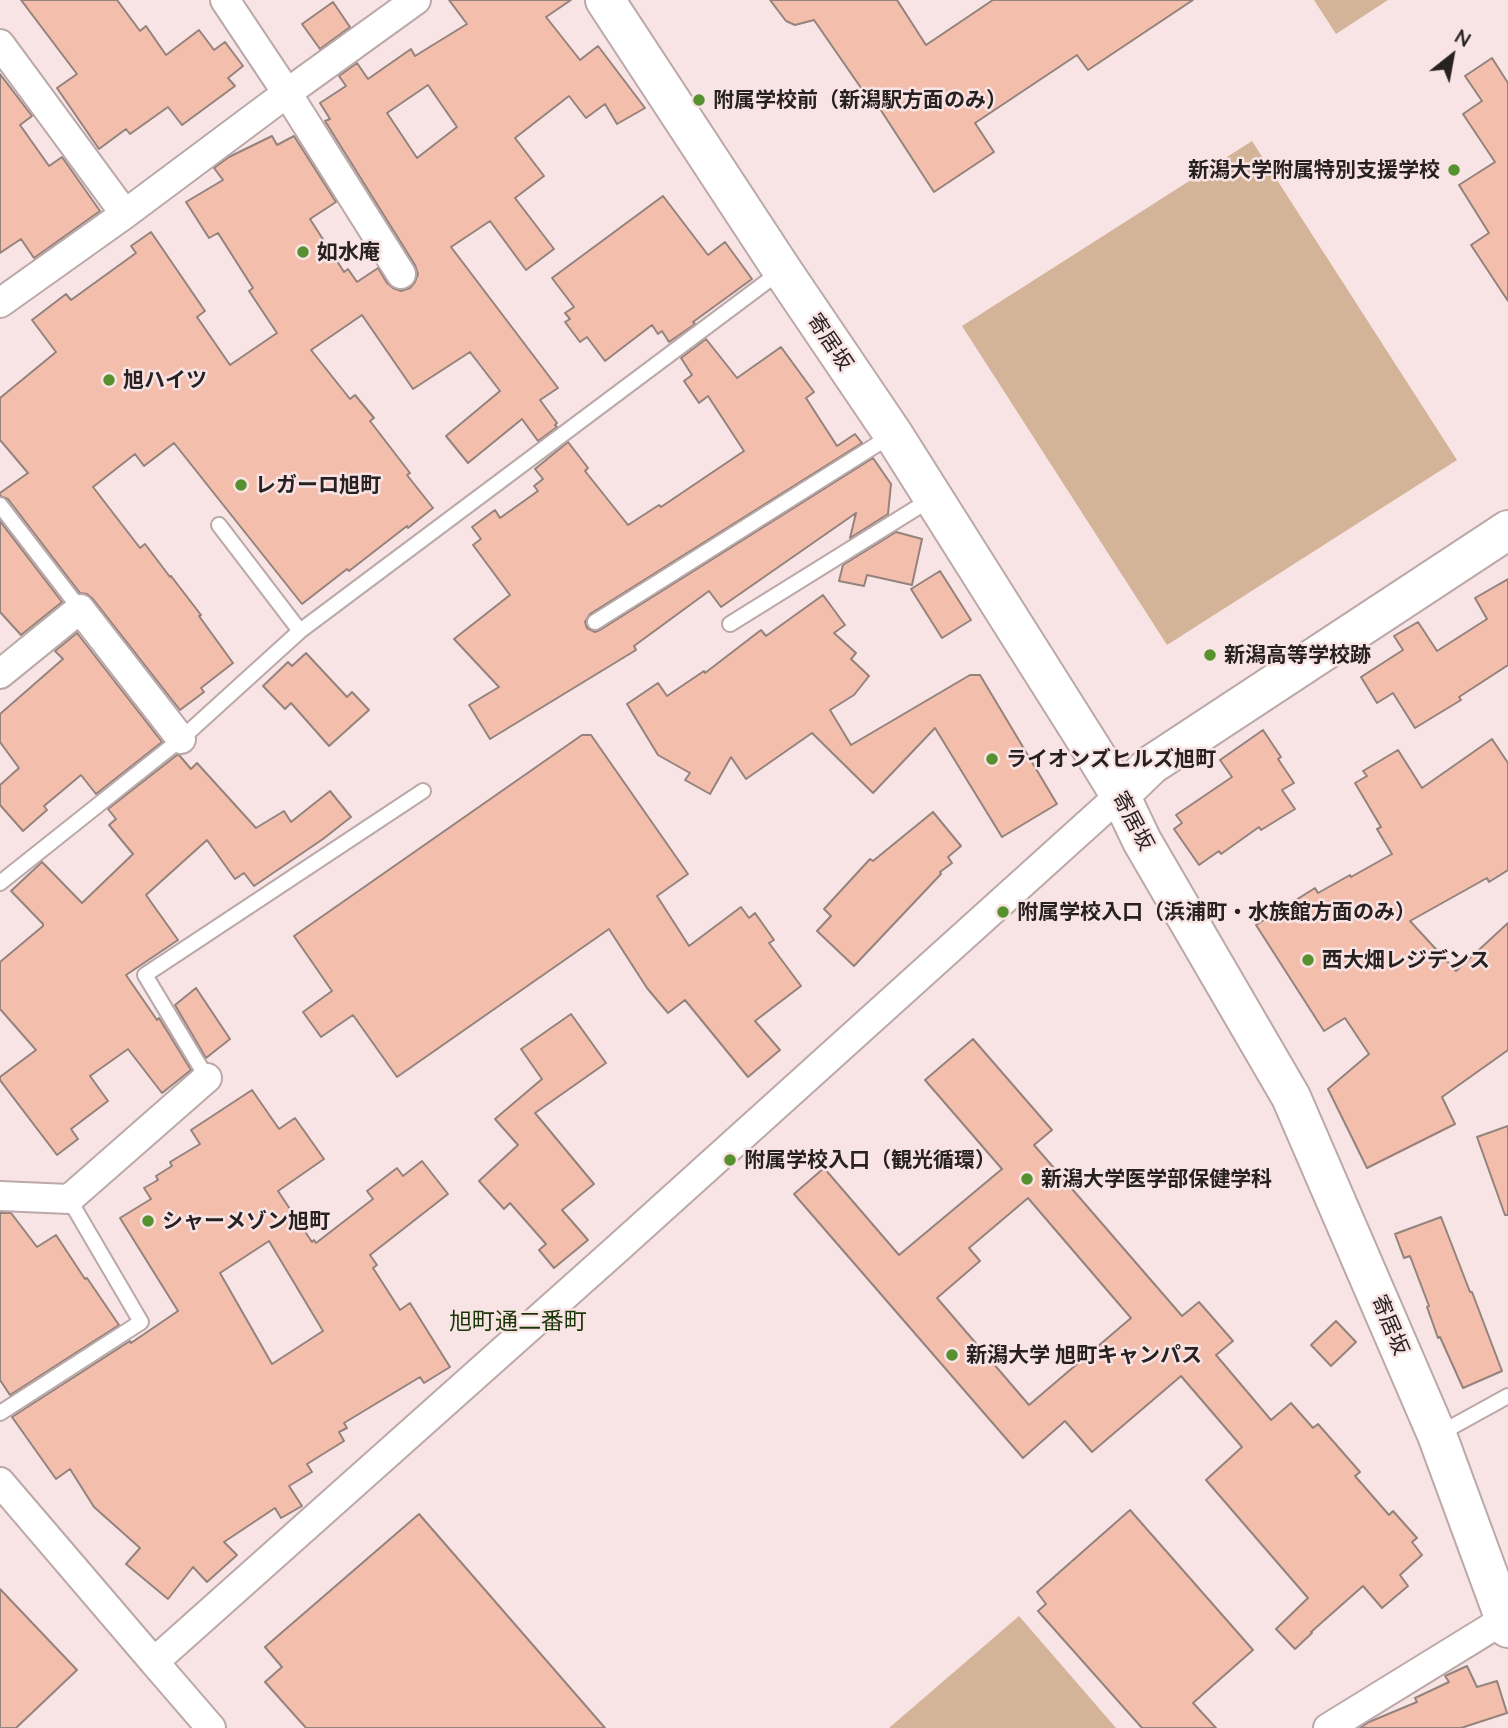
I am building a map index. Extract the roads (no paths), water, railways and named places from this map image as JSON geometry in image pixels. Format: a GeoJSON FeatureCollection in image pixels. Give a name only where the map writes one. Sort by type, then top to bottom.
{"type":"FeatureCollection","features":[{"type":"Feature","properties":{"kind":"street"},"geometry":{"type":"LineString","coordinates":[[225,0],[401,274]]}},
{"type":"Feature","properties":{"kind":"street"},"geometry":{"type":"LineString","coordinates":[[0,303],[416,0]]}},
{"type":"Feature","properties":{"kind":"street","name":"寄居坂"},"geometry":{"type":"LineString","coordinates":[[606,0],[893,435],[1120,795],[1142,841],[1292,1097],[1437,1435],[1506,1624]]}},
{"type":"Feature","properties":{"kind":"street"},"geometry":{"type":"LineString","coordinates":[[0,44],[125,214]]}},
{"type":"Feature","properties":{"kind":"street"},"geometry":{"type":"LineString","coordinates":[[154,1662],[1151,765],[1508,530]]}},
{"type":"Feature","properties":{"kind":"street"},"geometry":{"type":"LineString","coordinates":[[0,674],[79,609],[181,739]]}},
{"type":"Feature","properties":{"kind":"street"},"geometry":{"type":"LineString","coordinates":[[0,1196],[69,1199],[207,1078]]}},
{"type":"Feature","properties":{"kind":"street"},"geometry":{"type":"LineString","coordinates":[[0,1482],[211,1728]]}},
{"type":"Feature","properties":{"kind":"street"},"geometry":{"type":"LineString","coordinates":[[1328,1728],[1506,1624]]}},
{"type":"Feature","properties":{"kind":"lane"},"geometry":{"type":"LineString","coordinates":[[0,883],[181,739],[300,631],[782,270]]}},
{"type":"Feature","properties":{"kind":"lane"},"geometry":{"type":"LineString","coordinates":[[595,622],[893,435]]}},
{"type":"Feature","properties":{"kind":"lane"},"geometry":{"type":"LineString","coordinates":[[730,624],[933,498]]}},
{"type":"Feature","properties":{"kind":"lane"},"geometry":{"type":"LineString","coordinates":[[0,505],[79,609]]}},
{"type":"Feature","properties":{"kind":"lane"},"geometry":{"type":"LineString","coordinates":[[219,525],[300,631]]}},
{"type":"Feature","properties":{"kind":"lane"},"geometry":{"type":"LineString","coordinates":[[207,1078],[145,975],[422,791]]}},
{"type":"Feature","properties":{"kind":"lane"},"geometry":{"type":"LineString","coordinates":[[0,1413],[141,1321],[69,1199]]}},
{"type":"Feature","properties":{"kind":"lane"},"geometry":{"type":"LineString","coordinates":[[1437,1435],[1508,1395]]}},
{"type":"Feature","properties":{"kind":"place","name":"附属学校前（新潟駅方面のみ）"},"geometry":{"type":"Point","coordinates":[699,100]}},
{"type":"Feature","properties":{"kind":"place","name":"新潟大学附属特別支援学校"},"geometry":{"type":"Point","coordinates":[1454,170]}},
{"type":"Feature","properties":{"kind":"place","name":"如水庵"},"geometry":{"type":"Point","coordinates":[303,252]}},
{"type":"Feature","properties":{"kind":"place","name":"旭ハイツ"},"geometry":{"type":"Point","coordinates":[109,380]}},
{"type":"Feature","properties":{"kind":"place","name":"レガーロ旭町"},"geometry":{"type":"Point","coordinates":[241,485]}},
{"type":"Feature","properties":{"kind":"place","name":"新潟高等学校跡"},"geometry":{"type":"Point","coordinates":[1210,655]}},
{"type":"Feature","properties":{"kind":"place","name":"ライオンズヒルズ旭町"},"geometry":{"type":"Point","coordinates":[992,759]}},
{"type":"Feature","properties":{"kind":"place","name":"附属学校入口（浜浦町・水族館方面のみ）"},"geometry":{"type":"Point","coordinates":[1003,912]}},
{"type":"Feature","properties":{"kind":"place","name":"西大畑レジデンス"},"geometry":{"type":"Point","coordinates":[1308,960]}},
{"type":"Feature","properties":{"kind":"place","name":"附属学校入口（観光循環）"},"geometry":{"type":"Point","coordinates":[730,1160]}},
{"type":"Feature","properties":{"kind":"place","name":"新潟大学医学部保健学科"},"geometry":{"type":"Point","coordinates":[1027,1179]}},
{"type":"Feature","properties":{"kind":"place","name":"シャーメゾン旭町"},"geometry":{"type":"Point","coordinates":[148,1221]}},
{"type":"Feature","properties":{"kind":"place","name":"新潟大学 旭町キャンパス"},"geometry":{"type":"Point","coordinates":[952,1355]}},
{"type":"Feature","properties":{"kind":"district","name":"旭町通二番町"},"geometry":{"type":"Point","coordinates":[518,1322]}}]}
